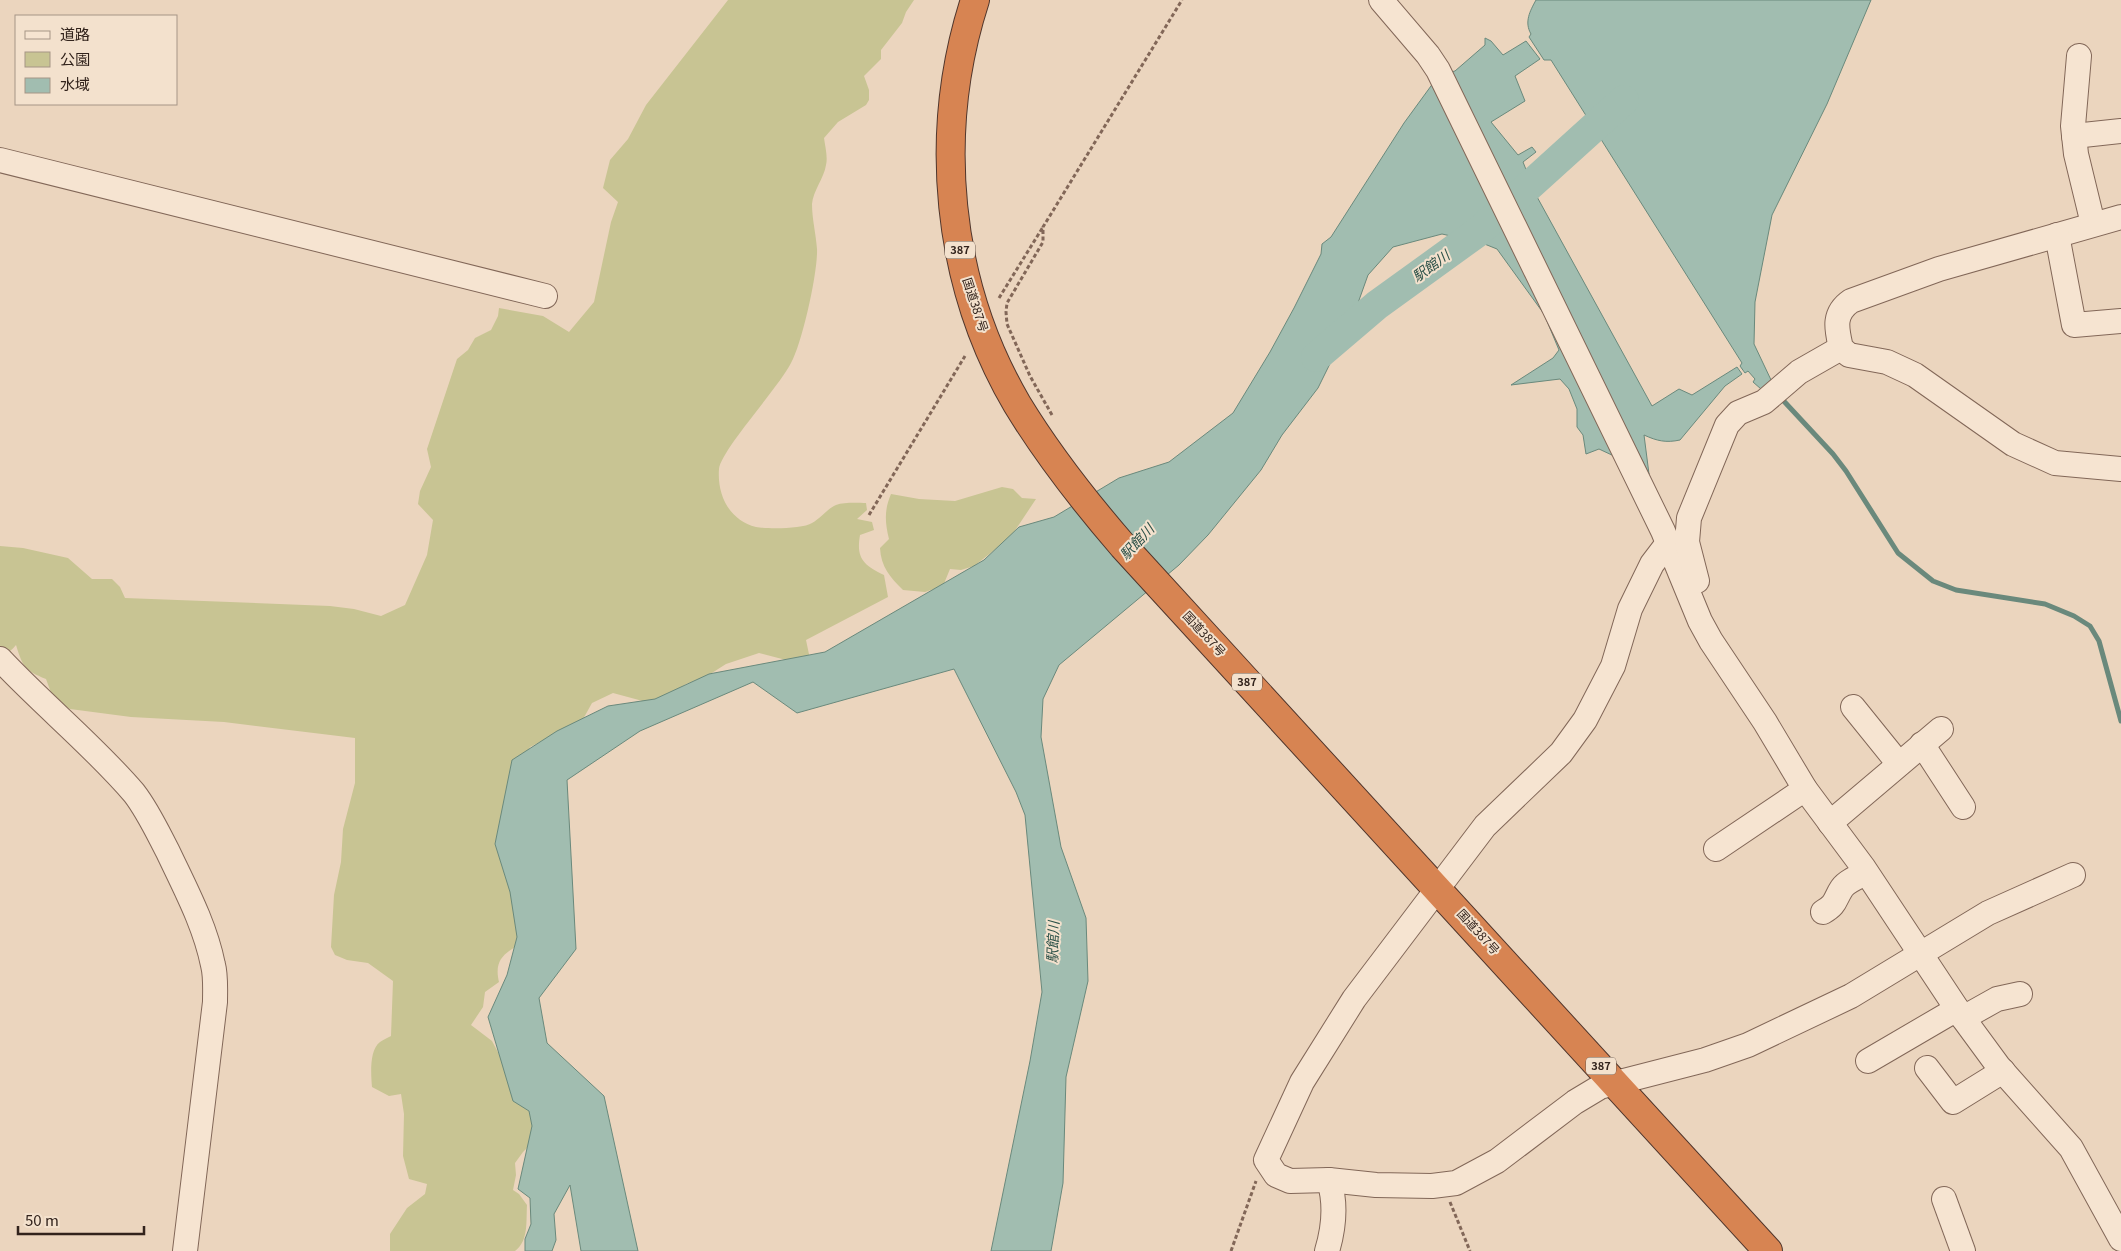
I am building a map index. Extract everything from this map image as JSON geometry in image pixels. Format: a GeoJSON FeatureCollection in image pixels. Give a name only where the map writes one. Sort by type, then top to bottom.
{"type":"FeatureCollection","features":[{"type":"Feature","properties":{"kind":"highway","name":"国道387号"},"geometry":{"type":"LineString","coordinates":[[975,0],[957,69],[951,119],[951,171],[958,240],[967,287],[989,346],[1017,403],[1066,478],[1141,566],[1768,1251]]}},
{"type":"Feature","properties":{"kind":"street"},"geometry":{"type":"LineString","coordinates":[[1381,0],[1428,55],[1438,70],[1666,537],[1700,621],[1715,648],[1765,722],[1805,789],[1866,873],[1960,1013],[2003,1071],[2071,1148],[2121,1239]]}},
{"type":"Feature","properties":{"kind":"street"},"geometry":{"type":"LineString","coordinates":[[2079,56],[2077,90],[2072,118],[2076,154],[2093,224]]}},
{"type":"Feature","properties":{"kind":"street"},"geometry":{"type":"LineString","coordinates":[[2074,136],[2121,131]]}},
{"type":"Feature","properties":{"kind":"street"},"geometry":{"type":"LineString","coordinates":[[3,161],[545,296]]}},
{"type":"Feature","properties":{"kind":"street"},"geometry":{"type":"LineString","coordinates":[[2121,217],[1916,276],[1851,301],[1843,306],[1836,324],[1841,348],[1849,355],[1887,362],[1915,375],[2013,444],[2055,463],[2121,469]]}},
{"type":"Feature","properties":{"kind":"street"},"geometry":{"type":"LineString","coordinates":[[2058,235],[2074,325],[2121,321]]}},
{"type":"Feature","properties":{"kind":"street"},"geometry":{"type":"LineString","coordinates":[[1715,648],[1715,642],[1690,554],[1687,532],[1693,505],[1724,431],[1738,413],[1764,402],[1799,372],[1841,348]]}},
{"type":"Feature","properties":{"kind":"street"},"geometry":{"type":"LineString","coordinates":[[1666,537],[1630,609],[1613,666],[1585,720],[1561,753],[1490,821],[1435,886],[1337,1024],[1302,1082],[1266,1160],[1276,1175],[1281,1179],[1290,1181],[1329,1180],[1376,1185],[1432,1186],[1463,1180],[1509,1153],[1575,1102],[1600,1088],[1705,1060],[1748,1045],[1851,996],[1919,953],[1988,913],[2073,875]]}},
{"type":"Feature","properties":{"kind":"street"},"geometry":{"type":"LineString","coordinates":[[0,659],[113,770],[135,795],[156,830],[185,887],[204,934],[214,966],[215,1002],[185,1251]]}},
{"type":"Feature","properties":{"kind":"street"},"geometry":{"type":"LineString","coordinates":[[1853,707],[1900,764]]}},
{"type":"Feature","properties":{"kind":"street"},"geometry":{"type":"LineString","coordinates":[[1830,823],[1941,729]]}},
{"type":"Feature","properties":{"kind":"street"},"geometry":{"type":"LineString","coordinates":[[1922,744],[1963,807]]}},
{"type":"Feature","properties":{"kind":"street"},"geometry":{"type":"LineString","coordinates":[[1716,849],[1805,789]]}},
{"type":"Feature","properties":{"kind":"street"},"geometry":{"type":"LineString","coordinates":[[1823,912],[1837,901],[1842,888],[1847,883],[1866,873]]}},
{"type":"Feature","properties":{"kind":"street"},"geometry":{"type":"LineString","coordinates":[[1868,1060],[1960,1013],[1997,999],[2020,994]]}},
{"type":"Feature","properties":{"kind":"street"},"geometry":{"type":"LineString","coordinates":[[1928,1068],[1954,1102],[2003,1071]]}},
{"type":"Feature","properties":{"kind":"street"},"geometry":{"type":"LineString","coordinates":[[1327,1251],[1333,1222],[1333,1204],[1329,1180]]}},
{"type":"Feature","properties":{"kind":"street"},"geometry":{"type":"LineString","coordinates":[[1944,1199],[1963,1251]]}},
{"type":"Feature","properties":{"kind":"path"},"geometry":{"type":"LineString","coordinates":[[999,298],[1182,0]]}},
{"type":"Feature","properties":{"kind":"path"},"geometry":{"type":"LineString","coordinates":[[1043,227],[1043,242],[1007,303],[1006,312],[1007,324],[1030,376],[1052,416]]}},
{"type":"Feature","properties":{"kind":"path"},"geometry":{"type":"LineString","coordinates":[[869,515],[965,356]]}},
{"type":"Feature","properties":{"kind":"path"},"geometry":{"type":"LineString","coordinates":[[1231,1251],[1249,1198],[1266,1160]]}},
{"type":"Feature","properties":{"kind":"path"},"geometry":{"type":"LineString","coordinates":[[1450,1184],[1448,1196],[1470,1251]]}},
{"type":"Feature","properties":{"kind":"green space"},"geometry":{"type":"Polygon","coordinates":[[[728,0],[914,0],[906,12],[902,23],[881,50],[881,59],[864,76],[869,90],[869,100],[866,105],[838,122],[824,138],[827,155],[826,165],[812,204],[817,260],[800,340],[785,374],[739,433],[722,460],[719,469],[720,488],[727,505],[739,519],[756,527],[776,528],[807,525],[836,505],[866,503],[867,510],[857,519],[872,522],[874,530],[860,535],[860,555],[866,564],[884,575],[888,597],[806,640],[810,659],[786,660],[759,653],[726,664],[704,678],[686,684],[667,697],[650,703],[613,693],[592,703],[582,721],[530,747],[516,778],[520,944],[501,959],[498,969],[499,982],[485,992],[483,1007],[471,1025],[492,1041],[509,1073],[527,1096],[537,1138],[515,1163],[516,1175],[513,1190],[519,1194],[527,1205],[525,1236],[523,1242],[515,1251],[390,1251],[390,1234],[407,1208],[425,1194],[427,1184],[409,1179],[403,1156],[404,1114],[401,1094],[389,1096],[372,1087],[372,1057],[374,1051],[380,1042],[391,1036],[393,981],[368,963],[347,960],[335,955],[331,947],[334,895],[341,862],[343,829],[355,783],[355,738],[224,722],[131,717],[70,709],[53,698],[46,679],[25,667],[16,645],[10,651],[0,652],[0,546],[23,548],[68,558],[92,579],[112,579],[120,587],[125,598],[330,606],[354,609],[381,616],[405,605],[427,555],[433,520],[418,504],[420,491],[431,467],[427,449],[457,359],[468,350],[475,338],[491,330],[498,316],[499,308],[543,316],[569,332],[594,302],[611,222],[618,202],[603,188],[610,160],[628,139],[646,105],[728,0]]]}},
{"type":"Feature","properties":{"kind":"green space"},"geometry":{"type":"Polygon","coordinates":[[[1002,487],[1013,489],[1022,498],[1036,499],[1010,538],[974,566],[961,570],[950,569],[943,586],[925,592],[903,590],[894,581],[884,566],[880,548],[889,539],[886,516],[891,494],[919,499],[955,501],[1002,487]]]}},
{"type":"Feature","properties":{"kind":"water"},"geometry":{"type":"Polygon","coordinates":[[[1536,0],[1871,0],[1827,104],[1772,215],[1755,302],[1754,344],[1772,382],[1761,389],[1753,382],[1755,379],[1748,371],[1745,373],[1740,366],[1742,363],[1551,60],[1544,60],[1529,37],[1531,34],[1528,21],[1536,0]]]}},
{"type":"Feature","properties":{"kind":"water"},"geometry":{"type":"Polygon","coordinates":[[[1485,38],[1491,41],[1503,55],[1526,41],[1540,59],[1515,76],[1525,101],[1491,122],[1518,155],[1532,147],[1536,152],[1523,162],[1527,172],[1525,175],[1652,406],[1679,389],[1692,395],[1737,367],[1742,374],[1725,386],[1680,440],[1662,441],[1644,435],[1649,474],[1627,430],[1614,456],[1599,449],[1586,454],[1583,435],[1577,427],[1577,409],[1569,389],[1560,379],[1511,385],[1553,358],[1559,350],[1544,314],[1497,249],[1482,243],[1442,234],[1393,247],[1368,275],[1353,317],[1318,388],[1282,435],[1261,470],[1208,535],[1179,565],[1059,665],[1043,699],[1041,737],[1061,847],[1086,918],[1088,981],[1066,1077],[1063,1183],[1051,1251],[991,1251],[1030,1061],[1042,992],[1025,815],[1016,792],[954,669],[797,713],[753,682],[640,731],[567,780],[576,949],[539,998],[547,1043],[604,1096],[638,1251],[581,1251],[570,1185],[554,1214],[556,1240],[552,1251],[525,1251],[525,1239],[531,1224],[530,1198],[518,1189],[532,1126],[529,1111],[513,1101],[488,1017],[507,975],[517,937],[510,892],[495,844],[512,760],[557,731],[608,706],[655,699],[709,674],[825,652],[984,560],[1019,527],[1054,517],[1119,478],[1169,462],[1233,413],[1294,308],[1321,254],[1322,244],[1331,237],[1404,123],[1439,75],[1455,71],[1485,45],[1485,38]]]}},
{"type":"Feature","properties":{"kind":"waterway","name":"駅館川"},"geometry":{"type":"LineString","coordinates":[[1316,357],[1377,305],[1478,232],[1624,100]]}},
{"type":"Feature","properties":{"kind":"waterway"},"geometry":{"type":"LineString","coordinates":[[1780,397],[1833,454],[1846,471],[1898,553],[1933,581],[1956,590],[2045,604],[2074,616],[2090,626],[2099,641],[2121,721]]}}]}
